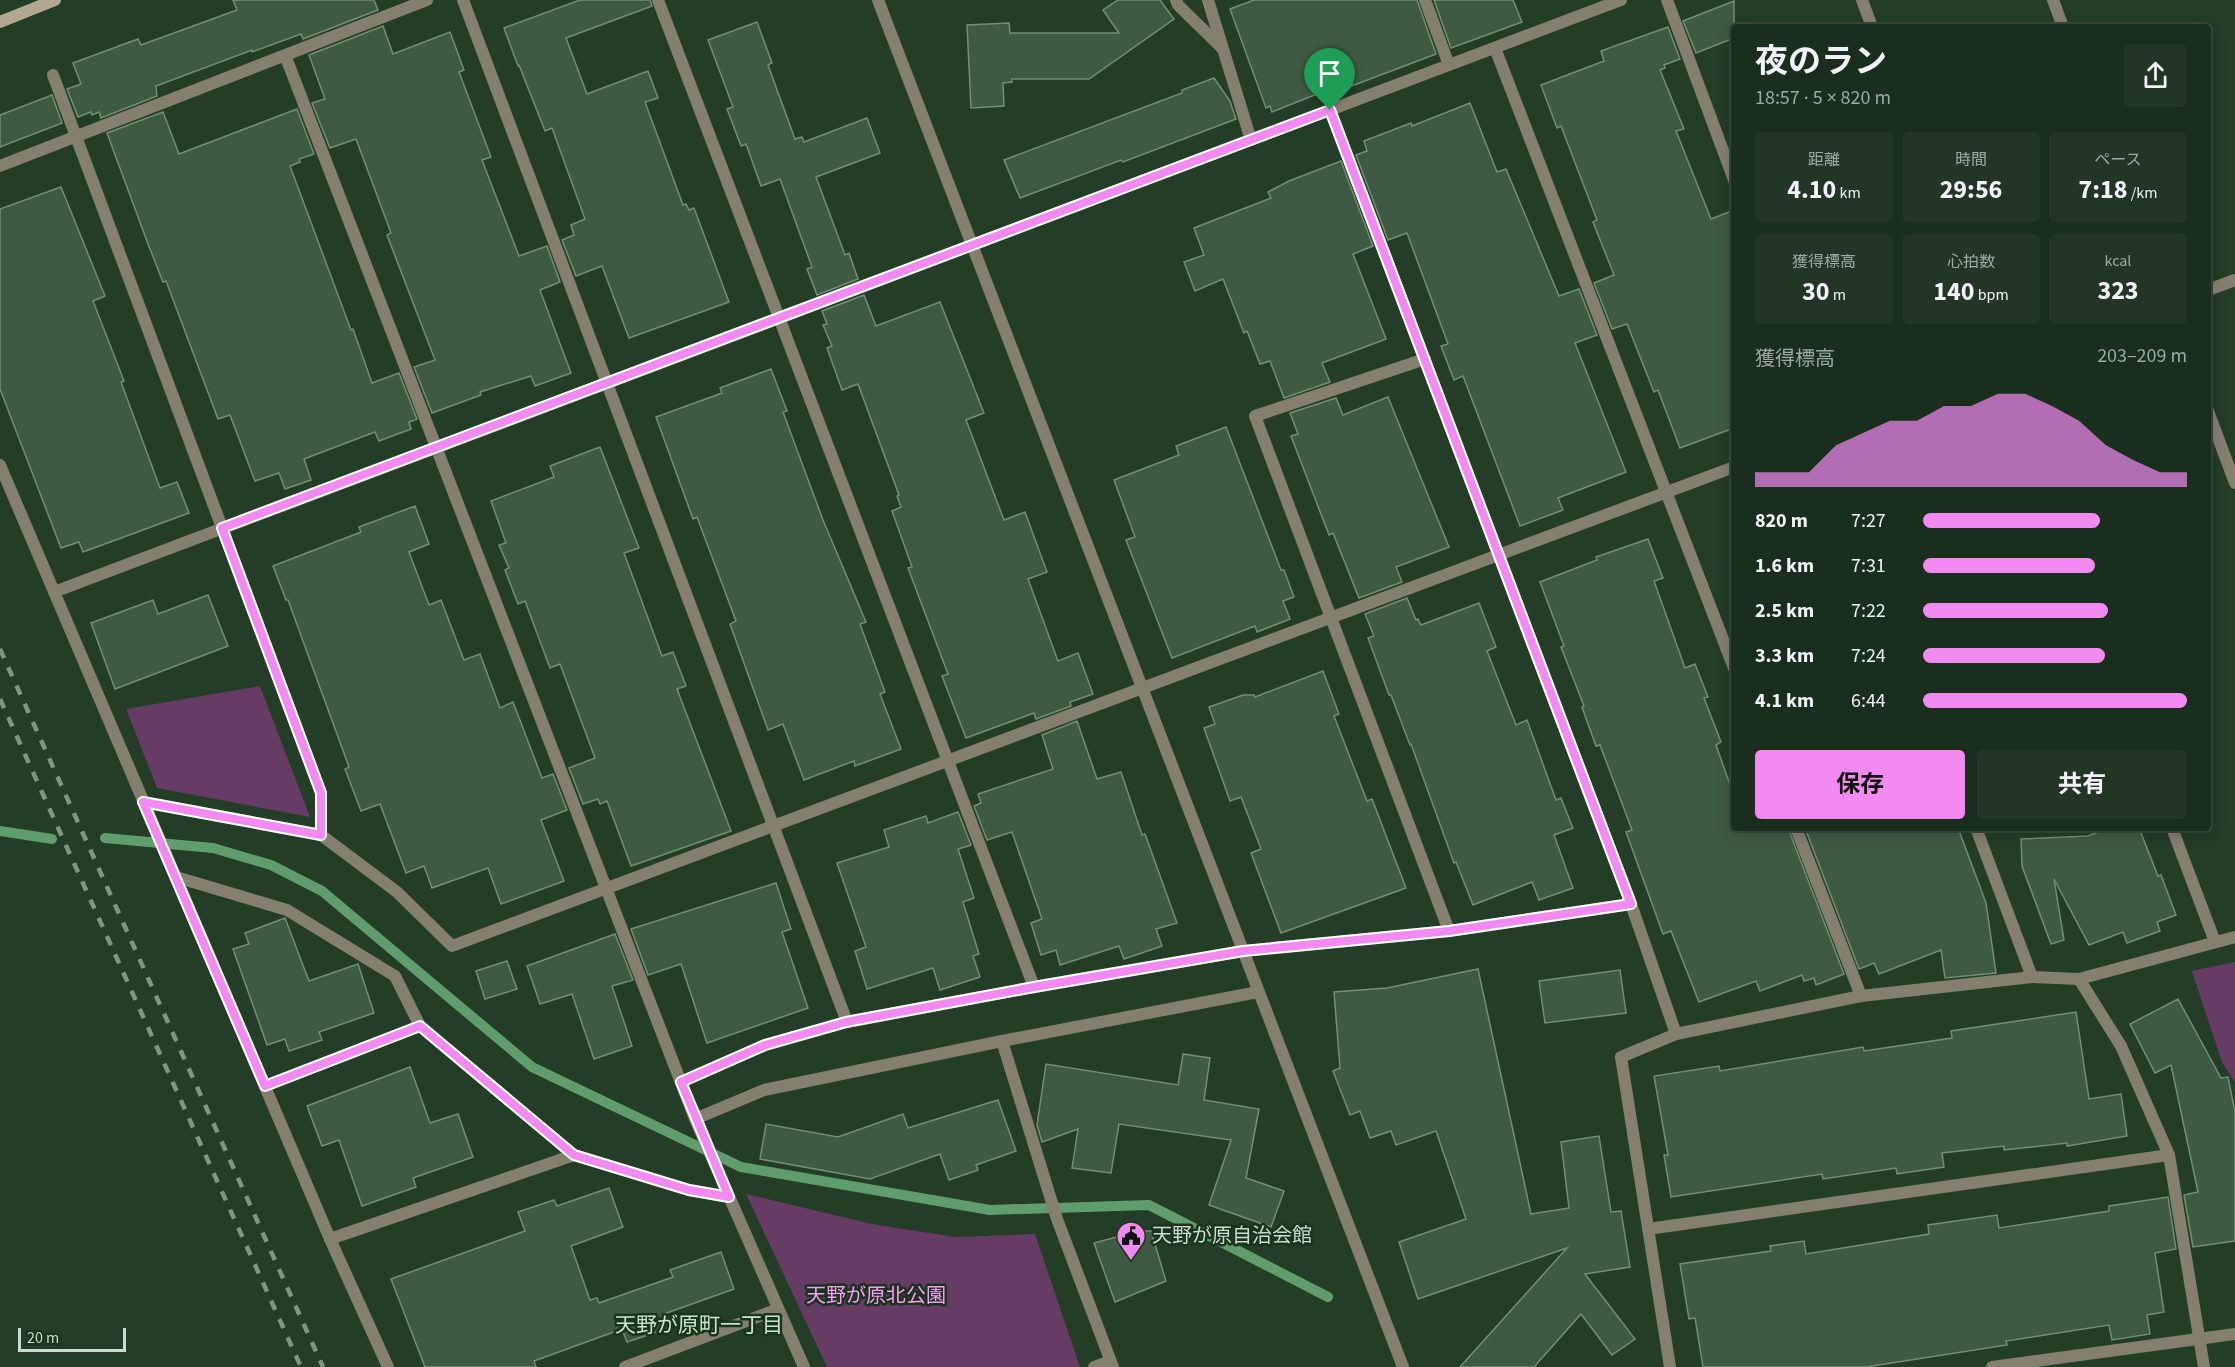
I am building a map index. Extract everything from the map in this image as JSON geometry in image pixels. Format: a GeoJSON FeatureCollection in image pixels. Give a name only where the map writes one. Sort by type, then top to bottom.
{"type":"FeatureCollection","features":[{"type":"Feature","properties":{"kind":"main road"},"geometry":{"type":"LineString","coordinates":[[0,22],[27,5],[55,0]]}},
{"type":"Feature","properties":{"kind":"street"},"geometry":{"type":"LineString","coordinates":[[0,166],[427,0]]}},
{"type":"Feature","properties":{"kind":"street"},"geometry":{"type":"LineString","coordinates":[[463,0],[846,1022]]}},
{"type":"Feature","properties":{"kind":"street"},"geometry":{"type":"LineString","coordinates":[[658,0],[1034,987]]}},
{"type":"Feature","properties":{"kind":"street"},"geometry":{"type":"LineString","coordinates":[[878,0],[1403,1367]]}},
{"type":"Feature","properties":{"kind":"street"},"geometry":{"type":"LineString","coordinates":[[1176,0],[1178,5],[1223,49]]}},
{"type":"Feature","properties":{"kind":"street"},"geometry":{"type":"LineString","coordinates":[[1208,0],[1251,140]]}},
{"type":"Feature","properties":{"kind":"street"},"geometry":{"type":"LineString","coordinates":[[1425,0],[1449,65]]}},
{"type":"Feature","properties":{"kind":"street"},"geometry":{"type":"LineString","coordinates":[[54,592],[1621,0]]}},
{"type":"Feature","properties":{"kind":"street"},"geometry":{"type":"LineString","coordinates":[[1667,0],[1731,172]]}},
{"type":"Feature","properties":{"kind":"street"},"geometry":{"type":"LineString","coordinates":[[1862,0],[1871,24]]}},
{"type":"Feature","properties":{"kind":"street"},"geometry":{"type":"LineString","coordinates":[[2053,0],[2062,24]]}},
{"type":"Feature","properties":{"kind":"street"},"geometry":{"type":"LineString","coordinates":[[1495,48],[1731,660]]}},
{"type":"Feature","properties":{"kind":"street"},"geometry":{"type":"LineString","coordinates":[[285,55],[695,1119],[804,1367]]}},
{"type":"Feature","properties":{"kind":"street"},"geometry":{"type":"LineString","coordinates":[[53,75],[321,793],[321,835]]}},
{"type":"Feature","properties":{"kind":"street"},"geometry":{"type":"LineString","coordinates":[[1330,110],[1631,904],[1676,1034]]}},
{"type":"Feature","properties":{"kind":"street"},"geometry":{"type":"LineString","coordinates":[[2211,289],[2235,280]]}},
{"type":"Feature","properties":{"kind":"street"},"geometry":{"type":"LineString","coordinates":[[1425,359],[1255,416],[1449,931]]}},
{"type":"Feature","properties":{"kind":"street"},"geometry":{"type":"LineString","coordinates":[[2211,419],[2235,483]]}},
{"type":"Feature","properties":{"kind":"street"},"geometry":{"type":"LineString","coordinates":[[0,465],[330,1239],[388,1367]]}},
{"type":"Feature","properties":{"kind":"street"},"geometry":{"type":"LineString","coordinates":[[143,802],[321,835],[397,892],[452,946],[1731,468]]}},
{"type":"Feature","properties":{"kind":"street"},"geometry":{"type":"LineString","coordinates":[[1797,831],[1861,996]]}},
{"type":"Feature","properties":{"kind":"street"},"geometry":{"type":"LineString","coordinates":[[1978,831],[2032,977]]}},
{"type":"Feature","properties":{"kind":"street"},"geometry":{"type":"LineString","coordinates":[[2173,831],[2215,942]]}},
{"type":"Feature","properties":{"kind":"street"},"geometry":{"type":"LineString","coordinates":[[176,877],[287,910],[395,976],[420,1026],[574,1155],[689,1190],[729,1197]]}},
{"type":"Feature","properties":{"kind":"street"},"geometry":{"type":"LineString","coordinates":[[681,1082],[765,1045],[846,1022],[1243,951],[1449,931],[1631,904]]}},
{"type":"Feature","properties":{"kind":"street"},"geometry":{"type":"LineString","coordinates":[[1670,1367],[1621,1057],[1676,1034],[1861,996],[2032,977],[2079,979],[2235,937]]}},
{"type":"Feature","properties":{"kind":"street"},"geometry":{"type":"LineString","coordinates":[[2079,979],[2121,1046],[2169,1155],[2204,1367]]}},
{"type":"Feature","properties":{"kind":"street"},"geometry":{"type":"LineString","coordinates":[[695,1119],[764,1090],[1258,992]]}},
{"type":"Feature","properties":{"kind":"street"},"geometry":{"type":"LineString","coordinates":[[265,1086],[420,1026]]}},
{"type":"Feature","properties":{"kind":"street"},"geometry":{"type":"LineString","coordinates":[[1002,1041],[1057,1219],[1112,1364],[1094,1367]]}},
{"type":"Feature","properties":{"kind":"street"},"geometry":{"type":"LineString","coordinates":[[330,1239],[574,1155]]}},
{"type":"Feature","properties":{"kind":"street"},"geometry":{"type":"LineString","coordinates":[[1648,1229],[2169,1155]]}},
{"type":"Feature","properties":{"kind":"street"},"geometry":{"type":"LineString","coordinates":[[625,1367],[778,1309]]}},
{"type":"Feature","properties":{"kind":"street"},"geometry":{"type":"LineString","coordinates":[[1992,1367],[2235,1334]]}},
{"type":"Feature","properties":{"kind":"green space"},"geometry":{"type":"Polygon","coordinates":[[[260,686],[310,817],[157,788],[126,709],[260,686]]]}},
{"type":"Feature","properties":{"kind":"green space"},"geometry":{"type":"Polygon","coordinates":[[[2235,962],[2235,1083],[2222,1062],[2192,971],[2235,962]]]}},
{"type":"Feature","properties":{"kind":"green space","name":"天野が原北公園"},"geometry":{"type":"Polygon","coordinates":[[[746,1194],[872,1224],[955,1237],[1035,1234],[1080,1367],[827,1367],[746,1194]]]}},
{"type":"Feature","properties":{"kind":"building"},"geometry":{"type":"Polygon","coordinates":[[[233,0],[374,0],[378,10],[303,39],[301,34],[156,86],[157,96],[101,118],[99,112],[92,115],[91,112],[78,117],[67,89],[81,84],[73,63],[138,39],[141,45],[237,10],[233,0]]]}},
{"type":"Feature","properties":{"kind":"building"},"geometry":{"type":"Polygon","coordinates":[[[580,0],[650,0],[652,6],[566,38],[587,94],[648,71],[658,98],[645,102],[683,205],[686,204],[689,210],[694,208],[729,302],[629,338],[602,266],[576,276],[562,240],[574,235],[571,225],[585,219],[552,128],[545,131],[504,28],[580,0]]]}},
{"type":"Feature","properties":{"kind":"building"},"geometry":{"type":"Polygon","coordinates":[[[1118,0],[1160,0],[1174,19],[1089,79],[1012,79],[1012,82],[1003,83],[1004,106],[971,108],[967,25],[1009,23],[1010,33],[1119,33],[1103,10],[1118,0]]]}},
{"type":"Feature","properties":{"kind":"building"},"geometry":{"type":"Polygon","coordinates":[[[1254,0],[1417,0],[1436,54],[1328,95],[1327,90],[1272,112],[1270,106],[1266,108],[1230,9],[1254,0]]]}},
{"type":"Feature","properties":{"kind":"building"},"geometry":{"type":"Polygon","coordinates":[[[1434,0],[1513,0],[1522,22],[1451,48],[1434,0]]]}},
{"type":"Feature","properties":{"kind":"building"},"geometry":{"type":"Polygon","coordinates":[[[1734,1],[1734,24],[1731,24],[1731,39],[1696,53],[1683,21],[1734,1]]]}},
{"type":"Feature","properties":{"kind":"building"},"geometry":{"type":"Polygon","coordinates":[[[757,22],[772,63],[768,65],[795,139],[802,137],[804,142],[867,118],[880,153],[816,177],[845,255],[849,253],[858,279],[817,295],[807,269],[812,267],[780,179],[761,186],[746,144],[741,146],[727,109],[733,107],[708,40],[757,22]]]}},
{"type":"Feature","properties":{"kind":"building"},"geometry":{"type":"Polygon","coordinates":[[[383,26],[393,54],[450,32],[464,70],[459,72],[491,157],[482,160],[519,256],[547,246],[560,282],[540,290],[571,373],[535,386],[531,376],[480,392],[481,395],[432,413],[414,367],[435,360],[387,235],[391,233],[356,139],[330,148],[312,103],[325,99],[309,55],[383,26]]]}},
{"type":"Feature","properties":{"kind":"building"},"geometry":{"type":"Polygon","coordinates":[[[1668,27],[1680,59],[1664,65],[1665,68],[1660,70],[1684,129],[1676,131],[1711,219],[1731,211],[1731,429],[1680,448],[1658,390],[1654,392],[1627,324],[1612,329],[1594,283],[1614,275],[1593,222],[1597,220],[1561,126],[1557,128],[1541,85],[1604,61],[1601,51],[1668,27]]]}},
{"type":"Feature","properties":{"kind":"building"},"geometry":{"type":"Polygon","coordinates":[[[1214,78],[1230,101],[1236,119],[1020,198],[1004,160],[1182,93],[1182,90],[1214,78]]]}},
{"type":"Feature","properties":{"kind":"building"},"geometry":{"type":"Polygon","coordinates":[[[52,95],[62,123],[0,147],[0,115],[52,95]]]}},
{"type":"Feature","properties":{"kind":"building"},"geometry":{"type":"Polygon","coordinates":[[[1470,103],[1497,172],[1506,169],[1559,296],[1579,289],[1597,335],[1575,343],[1626,472],[1558,498],[1563,510],[1520,526],[1463,376],[1454,380],[1441,346],[1448,344],[1407,233],[1388,240],[1356,155],[1367,151],[1364,141],[1411,123],[1412,126],[1470,103]]]}},
{"type":"Feature","properties":{"kind":"building"},"geometry":{"type":"Polygon","coordinates":[[[297,109],[314,154],[299,159],[300,162],[290,166],[351,330],[353,329],[372,383],[399,373],[417,419],[409,422],[411,429],[379,441],[375,432],[304,459],[311,480],[285,489],[279,473],[255,481],[230,415],[218,419],[166,281],[163,282],[148,244],[107,133],[163,112],[179,154],[297,109]]]}},
{"type":"Feature","properties":{"kind":"building"},"geometry":{"type":"Polygon","coordinates":[[[1341,161],[1373,246],[1353,254],[1386,339],[1322,363],[1330,382],[1284,398],[1270,361],[1260,364],[1247,331],[1244,333],[1223,279],[1195,291],[1184,262],[1204,255],[1194,228],[1271,198],[1268,192],[1289,181],[1341,161]]]}},
{"type":"Feature","properties":{"kind":"building"},"geometry":{"type":"Polygon","coordinates":[[[61,187],[105,296],[93,301],[124,381],[121,382],[160,488],[177,482],[189,513],[83,552],[79,542],[61,548],[0,389],[0,209],[61,187]]]}},
{"type":"Feature","properties":{"kind":"building"},"geometry":{"type":"Polygon","coordinates":[[[864,295],[876,326],[940,302],[984,413],[966,420],[1004,520],[1025,512],[1047,572],[1028,579],[1058,661],[1078,653],[1093,694],[1070,702],[1071,706],[1036,719],[1034,713],[966,738],[942,676],[948,674],[908,568],[912,567],[892,511],[901,507],[897,496],[899,495],[858,384],[842,390],[827,348],[832,346],[823,325],[827,324],[822,311],[864,295]]]}},
{"type":"Feature","properties":{"kind":"building"},"geometry":{"type":"Polygon","coordinates":[[[771,369],[787,411],[783,412],[823,520],[866,622],[860,624],[885,692],[880,694],[901,749],[855,766],[854,761],[804,780],[783,724],[768,730],[730,624],[736,621],[697,517],[693,519],[656,417],[722,393],[720,388],[771,369]]]}},
{"type":"Feature","properties":{"kind":"building"},"geometry":{"type":"Polygon","coordinates":[[[1388,397],[1449,547],[1396,567],[1402,582],[1359,598],[1333,533],[1329,535],[1291,436],[1298,434],[1290,413],[1336,398],[1343,415],[1388,397]]]}},
{"type":"Feature","properties":{"kind":"building"},"geometry":{"type":"Polygon","coordinates":[[[1226,427],[1281,570],[1284,570],[1294,597],[1283,601],[1290,619],[1257,632],[1255,626],[1172,658],[1126,540],[1135,537],[1114,480],[1179,455],[1176,446],[1226,427]]]}},
{"type":"Feature","properties":{"kind":"building"},"geometry":{"type":"Polygon","coordinates":[[[600,447],[639,548],[624,553],[662,656],[673,652],[686,686],[677,689],[731,831],[631,866],[607,801],[600,804],[598,799],[583,804],[569,768],[595,758],[560,664],[550,668],[525,601],[518,604],[505,570],[509,568],[499,545],[506,543],[491,501],[554,477],[550,466],[600,447]]]}},
{"type":"Feature","properties":{"kind":"building"},"geometry":{"type":"Polygon","coordinates":[[[415,506],[429,544],[409,552],[429,605],[441,600],[464,660],[480,654],[500,708],[513,702],[542,778],[553,774],[567,810],[541,820],[564,881],[501,904],[488,868],[432,888],[424,866],[406,873],[380,804],[361,811],[345,769],[349,767],[288,600],[286,600],[273,566],[361,532],[359,527],[415,506]]]}},
{"type":"Feature","properties":{"kind":"building"},"geometry":{"type":"Polygon","coordinates":[[[1648,539],[1663,578],[1654,581],[1685,668],[1695,664],[1708,697],[1704,698],[1721,742],[1716,745],[1731,788],[1731,831],[1789,831],[1844,974],[1816,985],[1814,978],[1804,981],[1802,975],[1760,991],[1756,981],[1699,1002],[1671,931],[1663,934],[1626,832],[1632,830],[1600,745],[1596,746],[1582,707],[1584,706],[1561,647],[1564,646],[1540,582],[1597,560],[1596,557],[1648,539]]]}},
{"type":"Feature","properties":{"kind":"building"},"geometry":{"type":"Polygon","coordinates":[[[208,595],[228,646],[115,689],[91,623],[153,600],[158,614],[208,595]]]}},
{"type":"Feature","properties":{"kind":"building"},"geometry":{"type":"Polygon","coordinates":[[[1407,598],[1416,620],[1418,619],[1421,625],[1479,603],[1496,647],[1487,651],[1516,725],[1527,720],[1556,800],[1561,798],[1573,828],[1554,835],[1573,888],[1539,900],[1532,882],[1473,905],[1456,862],[1454,863],[1411,744],[1391,695],[1389,695],[1368,638],[1374,636],[1365,614],[1407,598]]]}},
{"type":"Feature","properties":{"kind":"building"},"geometry":{"type":"Polygon","coordinates":[[[1323,671],[1339,714],[1334,716],[1367,801],[1372,799],[1406,888],[1281,933],[1251,853],[1261,849],[1241,797],[1230,801],[1204,728],[1215,724],[1209,707],[1243,695],[1254,695],[1255,697],[1323,671]]]}},
{"type":"Feature","properties":{"kind":"building"},"geometry":{"type":"Polygon","coordinates":[[[1077,721],[1097,779],[1121,772],[1142,835],[1145,834],[1177,923],[1156,929],[1162,946],[1124,959],[1119,946],[1060,965],[1056,950],[1041,955],[1031,923],[1042,919],[1012,832],[987,840],[974,806],[981,803],[978,794],[1053,769],[1042,735],[1077,721]]]}},
{"type":"Feature","properties":{"kind":"building"},"geometry":{"type":"Polygon","coordinates":[[[958,812],[971,845],[958,849],[974,898],[963,902],[979,954],[973,956],[980,977],[940,990],[933,968],[867,989],[855,951],[866,947],[837,863],[889,847],[884,830],[926,816],[928,823],[958,812]]]}},
{"type":"Feature","properties":{"kind":"building"},"geometry":{"type":"Polygon","coordinates":[[[1806,831],[1959,831],[1986,903],[1996,973],[1945,978],[1941,950],[1879,974],[1874,963],[1859,969],[1806,831]]]}},
{"type":"Feature","properties":{"kind":"building"},"geometry":{"type":"Polygon","coordinates":[[[2101,831],[2140,831],[2158,876],[2161,875],[2176,915],[2157,922],[2160,931],[2127,943],[2123,932],[2089,945],[2054,879],[2064,940],[2051,944],[2022,866],[2021,839],[2088,836],[2101,831]]]}},
{"type":"Feature","properties":{"kind":"building"},"geometry":{"type":"Polygon","coordinates":[[[776,883],[791,929],[782,932],[808,1008],[707,1043],[681,964],[648,975],[631,929],[776,883]]]}},
{"type":"Feature","properties":{"kind":"building"},"geometry":{"type":"Polygon","coordinates":[[[285,918],[309,981],[358,964],[374,1013],[319,1032],[322,1040],[289,1051],[285,1039],[267,1045],[233,949],[249,944],[245,933],[285,918]]]}},
{"type":"Feature","properties":{"kind":"building"},"geometry":{"type":"Polygon","coordinates":[[[615,934],[633,980],[612,986],[632,1046],[594,1059],[572,994],[540,1004],[527,966],[615,934]]]}},
{"type":"Feature","properties":{"kind":"building"},"geometry":{"type":"Polygon","coordinates":[[[507,961],[517,989],[485,999],[476,971],[507,961]]]}},
{"type":"Feature","properties":{"kind":"building"},"geometry":{"type":"Polygon","coordinates":[[[1478,969],[1531,1214],[1569,1208],[1561,1142],[1599,1136],[1611,1212],[1621,1211],[1630,1267],[1585,1274],[1635,1339],[1612,1355],[1581,1314],[1534,1367],[1460,1367],[1567,1248],[1418,1299],[1399,1242],[1466,1219],[1436,1131],[1396,1145],[1391,1131],[1370,1138],[1360,1111],[1350,1115],[1333,1071],[1340,1068],[1334,992],[1387,988],[1478,969]]]}},
{"type":"Feature","properties":{"kind":"building"},"geometry":{"type":"Polygon","coordinates":[[[1620,970],[1626,1013],[1545,1023],[1539,981],[1620,970]]]}},
{"type":"Feature","properties":{"kind":"building"},"geometry":{"type":"Polygon","coordinates":[[[2178,999],[2221,1078],[2228,1077],[2235,1112],[2235,1241],[2193,1247],[2184,1195],[2198,1192],[2171,1065],[2155,1073],[2130,1024],[2178,999]]]}},
{"type":"Feature","properties":{"kind":"building"},"geometry":{"type":"Polygon","coordinates":[[[2076,1012],[2089,1099],[2121,1094],[2127,1136],[2067,1146],[2067,1143],[2004,1150],[2004,1146],[1942,1153],[1944,1167],[1897,1174],[1896,1168],[1823,1179],[1822,1174],[1671,1197],[1664,1155],[1668,1155],[1654,1076],[1719,1066],[1720,1071],[1863,1047],[1864,1051],[1952,1038],[1951,1031],[2076,1012]]]}},
{"type":"Feature","properties":{"kind":"building"},"geometry":{"type":"Polygon","coordinates":[[[1183,1054],[1210,1058],[1204,1100],[1259,1109],[1246,1178],[1284,1191],[1271,1227],[1209,1205],[1231,1140],[1119,1124],[1111,1173],[1072,1168],[1078,1129],[1042,1142],[1037,1125],[1046,1064],[1178,1085],[1183,1054]]]}},
{"type":"Feature","properties":{"kind":"building"},"geometry":{"type":"Polygon","coordinates":[[[410,1067],[430,1123],[458,1114],[473,1157],[413,1178],[416,1187],[362,1206],[339,1140],[322,1146],[307,1106],[410,1067]]]}},
{"type":"Feature","properties":{"kind":"building"},"geometry":{"type":"Polygon","coordinates":[[[998,1100],[1016,1151],[976,1165],[978,1170],[949,1180],[940,1154],[870,1179],[760,1159],[766,1124],[838,1137],[903,1114],[908,1128],[998,1100]]]}},
{"type":"Feature","properties":{"kind":"building"},"geometry":{"type":"Polygon","coordinates":[[[609,1188],[623,1227],[571,1246],[590,1300],[597,1298],[599,1303],[673,1277],[670,1270],[721,1252],[734,1289],[664,1314],[669,1328],[627,1342],[622,1329],[534,1361],[536,1367],[425,1367],[391,1279],[525,1231],[518,1212],[554,1200],[557,1206],[609,1188]]]}},
{"type":"Feature","properties":{"kind":"building"},"geometry":{"type":"Polygon","coordinates":[[[2168,1197],[2176,1249],[2155,1253],[2164,1312],[2147,1315],[2150,1334],[2112,1340],[2109,1325],[2006,1341],[2007,1345],[1866,1367],[1703,1367],[1695,1318],[1689,1319],[1680,1264],[1771,1251],[1770,1246],[1804,1241],[1806,1254],[1929,1234],[1928,1225],[1997,1215],[1999,1228],[2109,1211],[2109,1206],[2168,1197]]]}},
{"type":"Feature","properties":{"kind":"building","name":"天野が原自治会館"},"geometry":{"type":"Polygon","coordinates":[[[1139,1231],[1151,1231],[1166,1281],[1115,1302],[1094,1243],[1139,1231]]]}},
{"type":"Feature","properties":{"kind":"waterway"},"geometry":{"type":"LineString","coordinates":[[0,831],[52,839]]}},
{"type":"Feature","properties":{"kind":"waterway"},"geometry":{"type":"LineString","coordinates":[[105,838],[213,848],[271,865],[322,891],[532,1067],[741,1167],[990,1210],[1149,1205],[1328,1297]]}},
{"type":"Feature","properties":{"kind":"railway"},"geometry":{"type":"LineString","coordinates":[[0,649],[323,1367]]}},
{"type":"Feature","properties":{"kind":"railway"},"geometry":{"type":"LineString","coordinates":[[0,699],[301,1367]]}},
{"type":"Feature","properties":{"kind":"place","name":"天野が原自治会館"},"geometry":{"type":"Point","coordinates":[1131,1262]}},
{"type":"Feature","properties":{"kind":"district","name":"天野が原町一丁目"},"geometry":{"type":"Point","coordinates":[699,1325]}},
{"type":"Feature","properties":{"kind":"route"},"geometry":{"type":"LineString","coordinates":[[1330,110],[1631,904],[1449,931],[1243,951],[846,1022],[765,1045],[681,1082],[729,1197],[689,1190],[574,1155],[420,1026],[265,1086],[143,802],[321,835],[321,793],[222,528],[1330,110]]}}]}
